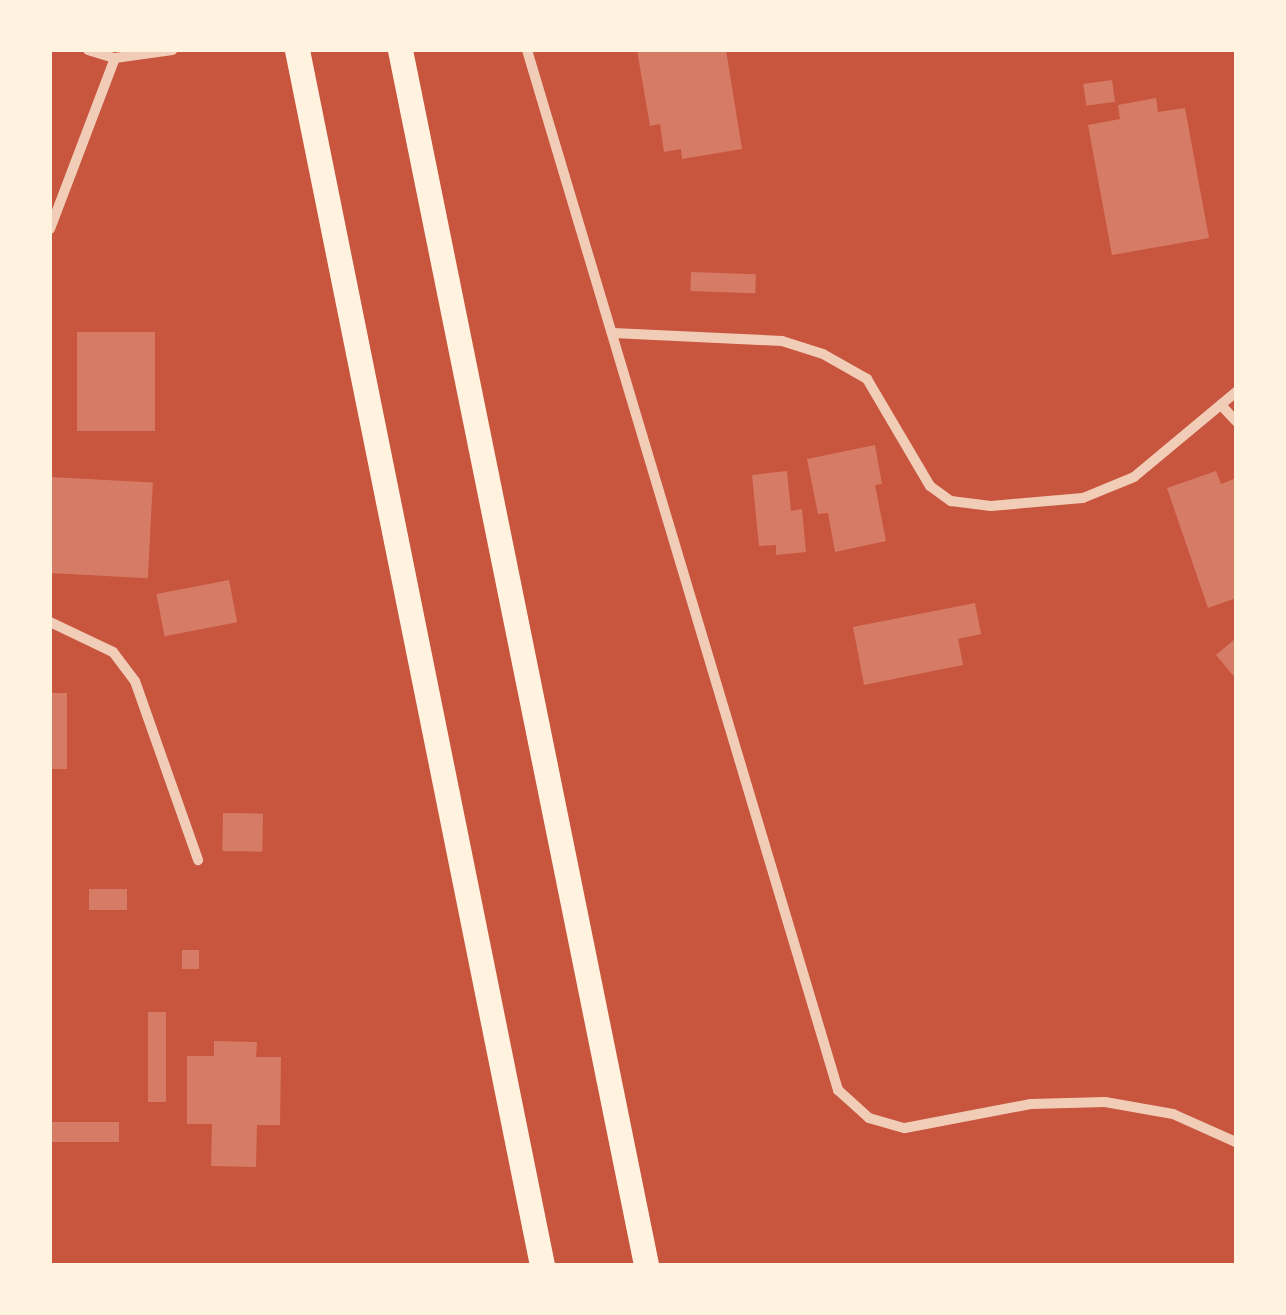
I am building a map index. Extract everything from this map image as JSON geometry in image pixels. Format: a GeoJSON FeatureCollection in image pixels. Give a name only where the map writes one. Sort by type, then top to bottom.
{"type":"FeatureCollection","features":[{"type":"Feature","properties":{"kind":"main road"},"geometry":{"type":"LineString","coordinates":[[297,50],[542,1265]]}},
{"type":"Feature","properties":{"kind":"main road"},"geometry":{"type":"LineString","coordinates":[[400,50],[646,1265]]}},
{"type":"Feature","properties":{"kind":"street"},"geometry":{"type":"LineString","coordinates":[[88,50],[115,58],[172,50]]}},
{"type":"Feature","properties":{"kind":"street"},"geometry":{"type":"LineString","coordinates":[[527,50],[838,1090],[870,1118],[904,1128],[1031,1104],[1105,1102],[1173,1114],[1236,1142]]}},
{"type":"Feature","properties":{"kind":"street"},"geometry":{"type":"LineString","coordinates":[[50,230],[115,58]]}},
{"type":"Feature","properties":{"kind":"street"},"geometry":{"type":"LineString","coordinates":[[613,333],[782,341],[823,354],[867,379],[930,486],[951,501],[991,506],[1083,498],[1134,476],[1236,392]]}},
{"type":"Feature","properties":{"kind":"street"},"geometry":{"type":"LineString","coordinates":[[1221,405],[1236,422]]}},
{"type":"Feature","properties":{"kind":"street"},"geometry":{"type":"LineString","coordinates":[[50,622],[113,652],[135,681],[198,860]]}},
{"type":"Feature","properties":{"kind":"building"},"geometry":{"type":"Polygon","coordinates":[[[637,50],[726,50],[742,149],[682,159],[681,149],[664,152],[660,124],[650,126],[637,50]]]}},
{"type":"Feature","properties":{"kind":"building"},"geometry":{"type":"Polygon","coordinates":[[[1112,80],[1115,102],[1086,106],[1083,84],[1112,80]]]}},
{"type":"Feature","properties":{"kind":"building"},"geometry":{"type":"Polygon","coordinates":[[[1156,98],[1158,112],[1185,108],[1209,238],[1112,255],[1088,125],[1120,119],[1118,105],[1156,98]]]}},
{"type":"Feature","properties":{"kind":"building"},"geometry":{"type":"Polygon","coordinates":[[[691,272],[756,274],[755,293],[690,291],[691,272]]]}},
{"type":"Feature","properties":{"kind":"building"},"geometry":{"type":"Polygon","coordinates":[[[77,332],[155,332],[155,431],[77,431],[77,332]]]}},
{"type":"Feature","properties":{"kind":"building"},"geometry":{"type":"Polygon","coordinates":[[[875,445],[882,484],[875,485],[886,541],[835,552],[828,513],[818,514],[807,459],[875,445]]]}},
{"type":"Feature","properties":{"kind":"building"},"geometry":{"type":"Polygon","coordinates":[[[787,471],[791,511],[802,509],[806,552],[776,555],[776,545],[759,546],[752,475],[787,471]]]}},
{"type":"Feature","properties":{"kind":"building"},"geometry":{"type":"Polygon","coordinates":[[[1216,471],[1221,484],[1234,479],[1236,484],[1236,598],[1208,608],[1167,488],[1216,471]]]}},
{"type":"Feature","properties":{"kind":"building"},"geometry":{"type":"Polygon","coordinates":[[[50,477],[153,482],[148,578],[50,573],[50,477]]]}},
{"type":"Feature","properties":{"kind":"building"},"geometry":{"type":"Polygon","coordinates":[[[229,580],[237,622],[165,636],[156,594],[229,580]]]}},
{"type":"Feature","properties":{"kind":"building"},"geometry":{"type":"Polygon","coordinates":[[[975,603],[981,634],[958,639],[963,665],[864,685],[853,627],[975,603]]]}},
{"type":"Feature","properties":{"kind":"building"},"geometry":{"type":"Polygon","coordinates":[[[1236,638],[1236,679],[1216,655],[1236,638]]]}},
{"type":"Feature","properties":{"kind":"building"},"geometry":{"type":"Polygon","coordinates":[[[50,693],[67,693],[67,769],[50,769],[50,693]]]}},
{"type":"Feature","properties":{"kind":"building"},"geometry":{"type":"Polygon","coordinates":[[[223,813],[263,814],[262,852],[222,851],[223,813]]]}},
{"type":"Feature","properties":{"kind":"building"},"geometry":{"type":"Polygon","coordinates":[[[89,889],[127,889],[127,910],[89,910],[89,889]]]}},
{"type":"Feature","properties":{"kind":"building"},"geometry":{"type":"Polygon","coordinates":[[[182,950],[199,950],[199,969],[182,969],[182,950]]]}},
{"type":"Feature","properties":{"kind":"building"},"geometry":{"type":"Polygon","coordinates":[[[148,1012],[166,1012],[166,1102],[148,1102],[148,1012]]]}},
{"type":"Feature","properties":{"kind":"building"},"geometry":{"type":"Polygon","coordinates":[[[214,1041],[257,1042],[256,1057],[281,1057],[280,1125],[257,1125],[256,1167],[211,1166],[212,1124],[187,1124],[187,1056],[214,1056],[214,1041]]]}},
{"type":"Feature","properties":{"kind":"building"},"geometry":{"type":"Polygon","coordinates":[[[50,1122],[119,1122],[119,1142],[50,1142],[50,1122]]]}}]}
